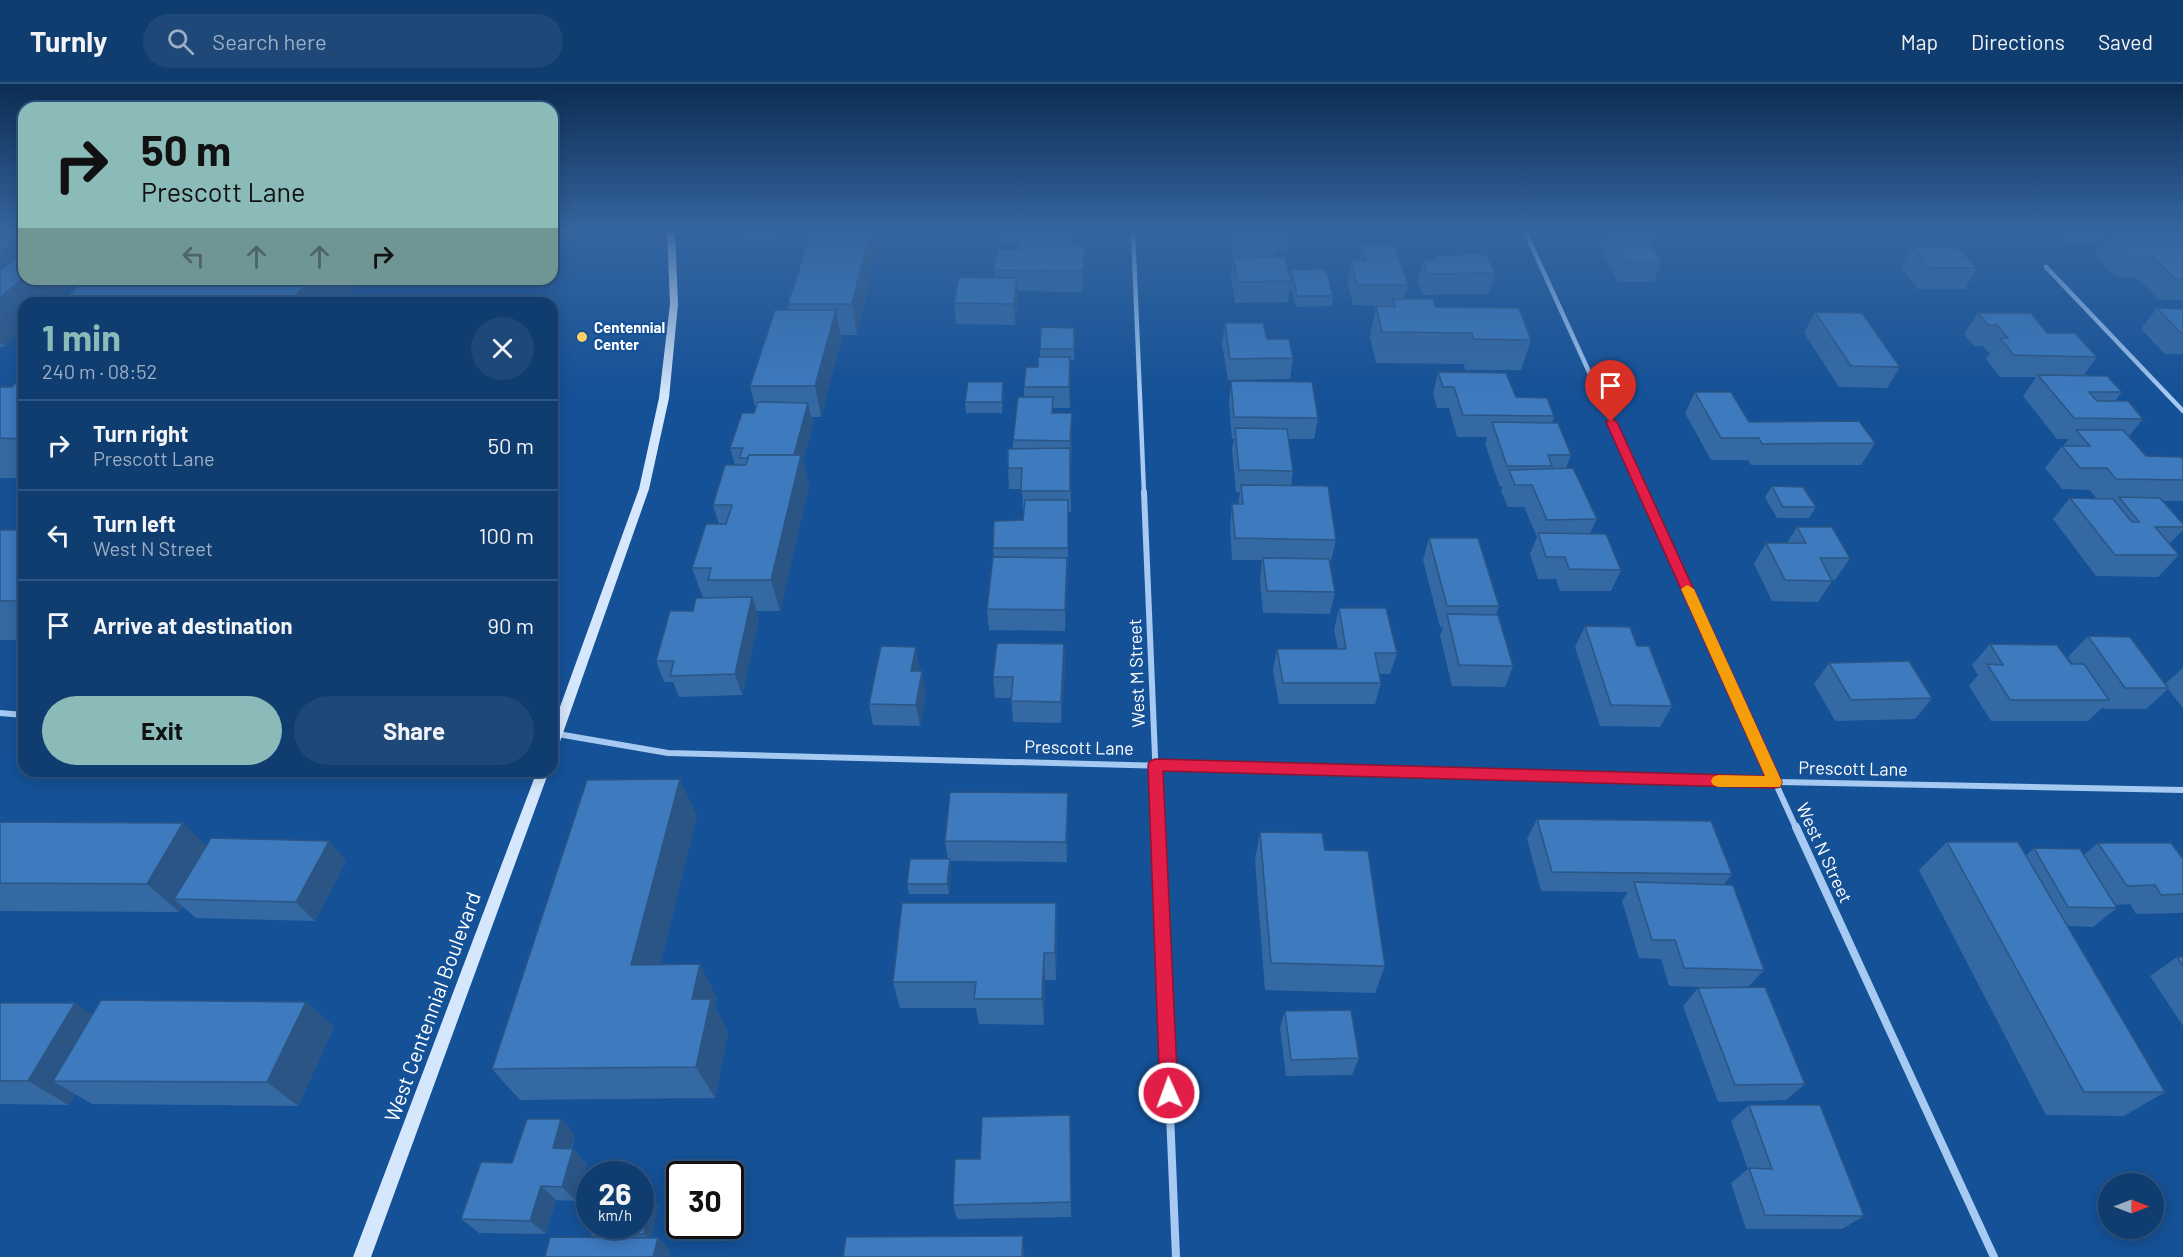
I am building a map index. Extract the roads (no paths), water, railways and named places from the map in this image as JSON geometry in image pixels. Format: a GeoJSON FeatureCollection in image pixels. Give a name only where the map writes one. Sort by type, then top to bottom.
{"type":"FeatureCollection","features":[{"type":"Feature","properties":{"kind":"main road"},"geometry":{"type":"LineString","coordinates":[[558,722],[646,478],[664,398],[674,304],[673,286]]}},
{"type":"Feature","properties":{"kind":"main road","name":"West Centennial Boulevard"},"geometry":{"type":"LineString","coordinates":[[362,1257],[541,777]]}},
{"type":"Feature","properties":{"kind":"street","name":"West M Street"},"geometry":{"type":"LineString","coordinates":[[1135,286],[1176,1257]]}},
{"type":"Feature","properties":{"kind":"street","name":"West N Street"},"geometry":{"type":"LineString","coordinates":[[1550,286],[1994,1257]]}},
{"type":"Feature","properties":{"kind":"street"},"geometry":{"type":"LineString","coordinates":[[2064,286],[2183,411]]}},
{"type":"Feature","properties":{"kind":"street"},"geometry":{"type":"LineString","coordinates":[[0,713],[18,714]]}},
{"type":"Feature","properties":{"kind":"street","name":"Prescott Lane"},"geometry":{"type":"LineString","coordinates":[[558,734],[668,753],[1775,782],[2183,790]]}},
{"type":"Feature","properties":{"kind":"place","name":"Centennial Center"},"geometry":{"type":"Point","coordinates":[582,337]}}]}
